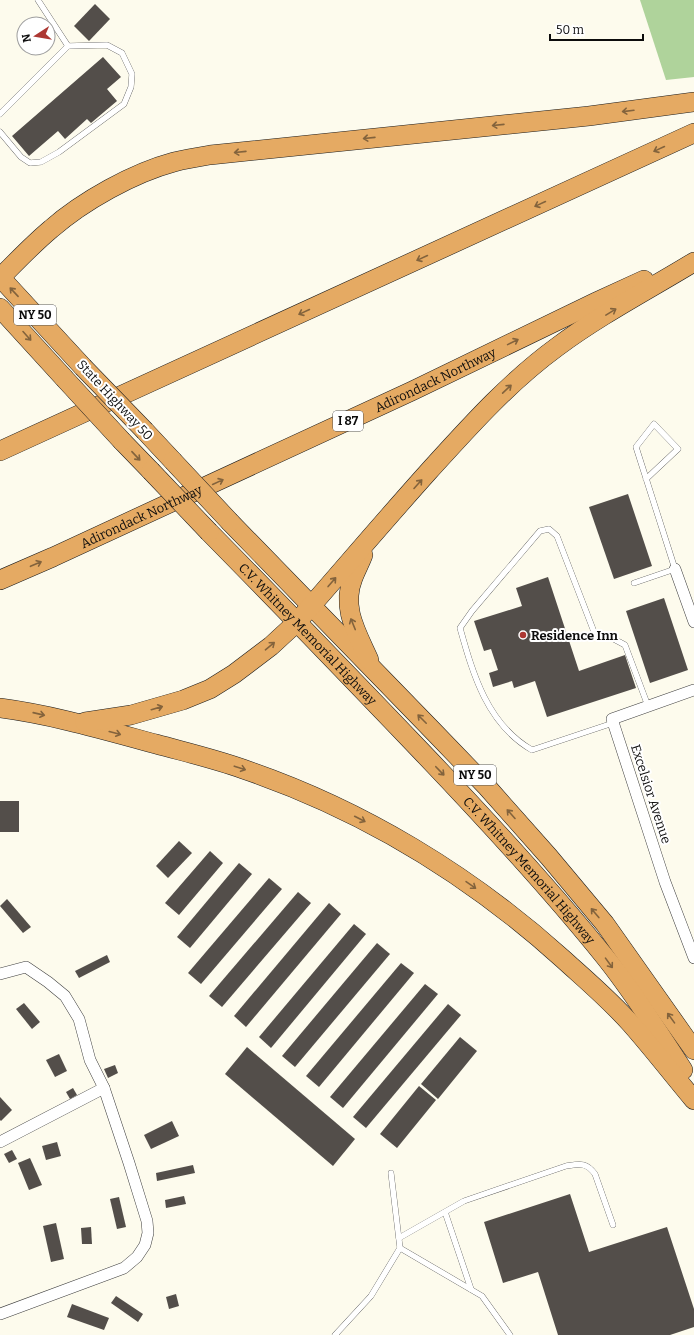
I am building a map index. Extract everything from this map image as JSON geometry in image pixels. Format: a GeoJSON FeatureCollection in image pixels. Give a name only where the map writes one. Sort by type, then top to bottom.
{"type":"FeatureCollection","features":[{"type":"Feature","properties":{"kind":"highway"},"geometry":{"type":"LineString","coordinates":[[0,277],[51,228],[85,204],[114,187],[145,172],[174,162],[224,153],[589,116],[694,102]]}},
{"type":"Feature","properties":{"kind":"highway"},"geometry":{"type":"LineString","coordinates":[[0,451],[694,133]]}},
{"type":"Feature","properties":{"kind":"highway","name":"Adirondack Northway"},"geometry":{"type":"LineString","coordinates":[[0,580],[60,554],[405,395],[596,302],[694,257]]}},
{"type":"Feature","properties":{"kind":"highway"},"geometry":{"type":"LineString","coordinates":[[78,723],[131,715],[184,700],[210,689],[234,674],[271,646],[297,622],[373,534],[485,410],[522,375],[557,347],[600,318],[694,262]]}},
{"type":"Feature","properties":{"kind":"highway","name":"State Highway 50"},"geometry":{"type":"LineString","coordinates":[[0,277],[230,522]]}},
{"type":"Feature","properties":{"kind":"highway","name":"State Highway 50"},"geometry":{"type":"LineString","coordinates":[[0,308],[122,441],[209,532]]}},
{"type":"Feature","properties":{"kind":"highway","name":"C.V. Whitney Memorial Highway"},"geometry":{"type":"LineString","coordinates":[[230,522],[486,787],[549,857],[605,924],[694,1050]]}},
{"type":"Feature","properties":{"kind":"highway","name":"C.V. Whitney Memorial Highway"},"geometry":{"type":"LineString","coordinates":[[209,532],[488,821],[533,871],[606,958],[643,1008],[694,1087]]}},
{"type":"Feature","properties":{"kind":"highway"},"geometry":{"type":"LineString","coordinates":[[373,534],[352,579],[349,591],[349,610],[351,620],[375,672]]}},
{"type":"Feature","properties":{"kind":"highway"},"geometry":{"type":"LineString","coordinates":[[0,708],[29,712],[78,723],[214,760],[262,776],[329,803],[395,836],[455,874],[492,900],[523,924],[586,979],[631,1023],[694,1100]]}},
{"type":"Feature","properties":{"kind":"street"},"geometry":{"type":"LineString","coordinates":[[675,569],[694,622]]}},
{"type":"Feature","properties":{"kind":"street"},"geometry":{"type":"LineString","coordinates":[[613,724],[612,719],[694,690]]}},
{"type":"Feature","properties":{"kind":"street","name":"Excelsior Avenue"},"geometry":{"type":"LineString","coordinates":[[613,724],[665,882],[694,958]]}},
{"type":"Feature","properties":{"kind":"street"},"geometry":{"type":"LineString","coordinates":[[0,974],[26,967],[65,996],[79,1019],[90,1060],[104,1088],[129,1163],[147,1221],[148,1233],[146,1244],[137,1256],[124,1268],[0,1314]]}},
{"type":"Feature","properties":{"kind":"street"},"geometry":{"type":"LineString","coordinates":[[0,1142],[104,1088]]}},
{"type":"Feature","properties":{"kind":"lane"},"geometry":{"type":"LineString","coordinates":[[38,0],[68,46]]}},
{"type":"Feature","properties":{"kind":"lane"},"geometry":{"type":"LineString","coordinates":[[0,114],[68,46],[107,45],[122,53],[132,74],[131,86],[124,104],[59,152],[41,162],[30,162],[21,157],[0,132]]}},
{"type":"Feature","properties":{"kind":"lane"},"geometry":{"type":"LineString","coordinates":[[634,583],[675,569],[646,479],[636,447],[654,424],[678,449],[646,479]]}},
{"type":"Feature","properties":{"kind":"lane"},"geometry":{"type":"LineString","coordinates":[[613,724],[532,750],[520,743],[499,722],[480,692],[460,628],[472,611],[540,531],[549,529],[558,536],[596,637],[612,638],[625,645],[648,706]]}},
{"type":"Feature","properties":{"kind":"lane"},"geometry":{"type":"LineString","coordinates":[[398,1238],[464,1202],[566,1166],[580,1164],[590,1168],[595,1174],[612,1225]]}},
{"type":"Feature","properties":{"kind":"lane"},"geometry":{"type":"LineString","coordinates":[[335,1335],[371,1296],[400,1248],[391,1173]]}},
{"type":"Feature","properties":{"kind":"lane"},"geometry":{"type":"LineString","coordinates":[[445,1212],[471,1289]]}},
{"type":"Feature","properties":{"kind":"lane"},"geometry":{"type":"LineString","coordinates":[[400,1248],[482,1296],[510,1335]]}},
{"type":"Feature","properties":{"kind":"green space"},"geometry":{"type":"Polygon","coordinates":[[[640,0],[694,0],[694,77],[666,80],[640,0]]]}},
{"type":"Feature","properties":{"kind":"building"},"geometry":{"type":"Polygon","coordinates":[[[95,4],[110,19],[89,41],[74,26],[95,4]]]}},
{"type":"Feature","properties":{"kind":"building"},"geometry":{"type":"Polygon","coordinates":[[[103,57],[121,77],[107,89],[117,101],[91,123],[87,119],[65,139],[58,131],[29,156],[12,136],[103,57]]]}},
{"type":"Feature","properties":{"kind":"building"},"geometry":{"type":"Polygon","coordinates":[[[628,494],[652,566],[614,579],[589,507],[628,494]]]}},
{"type":"Feature","properties":{"kind":"building","name":"Residence Inn"},"geometry":{"type":"Polygon","coordinates":[[[548,577],[579,671],[625,655],[636,688],[547,717],[535,681],[514,688],[512,681],[493,687],[489,673],[498,670],[491,649],[484,651],[474,621],[522,606],[516,588],[548,577]]]}},
{"type":"Feature","properties":{"kind":"building"},"geometry":{"type":"Polygon","coordinates":[[[664,598],[688,670],[650,683],[626,611],[664,598]]]}},
{"type":"Feature","properties":{"kind":"building"},"geometry":{"type":"Polygon","coordinates":[[[0,801],[19,801],[19,832],[0,832],[0,801]]]}},
{"type":"Feature","properties":{"kind":"building"},"geometry":{"type":"Polygon","coordinates":[[[179,841],[192,853],[168,878],[156,866],[179,841]]]}},
{"type":"Feature","properties":{"kind":"building"},"geometry":{"type":"Polygon","coordinates":[[[210,851],[223,863],[179,915],[165,903],[210,851]]]}},
{"type":"Feature","properties":{"kind":"building"},"geometry":{"type":"Polygon","coordinates":[[[239,863],[252,874],[190,948],[177,937],[239,863]]]}},
{"type":"Feature","properties":{"kind":"building"},"geometry":{"type":"Polygon","coordinates":[[[269,878],[282,889],[201,984],[188,973],[269,878]]]}},
{"type":"Feature","properties":{"kind":"building"},"geometry":{"type":"Polygon","coordinates":[[[298,892],[311,903],[222,1007],[209,996],[298,892]]]}},
{"type":"Feature","properties":{"kind":"building"},"geometry":{"type":"Polygon","coordinates":[[[7,899],[31,927],[23,933],[0,906],[7,899]]]}},
{"type":"Feature","properties":{"kind":"building"},"geometry":{"type":"Polygon","coordinates":[[[329,903],[341,914],[246,1027],[234,1016],[329,903]]]}},
{"type":"Feature","properties":{"kind":"building"},"geometry":{"type":"Polygon","coordinates":[[[354,924],[366,934],[271,1048],[259,1037],[354,924]]]}},
{"type":"Feature","properties":{"kind":"building"},"geometry":{"type":"Polygon","coordinates":[[[377,943],[390,954],[295,1067],[282,1056],[377,943]]]}},
{"type":"Feature","properties":{"kind":"building"},"geometry":{"type":"Polygon","coordinates":[[[107,955],[110,962],[79,978],[75,971],[107,955]]]}},
{"type":"Feature","properties":{"kind":"building"},"geometry":{"type":"Polygon","coordinates":[[[401,963],[414,973],[319,1087],[306,1076],[401,963]]]}},
{"type":"Feature","properties":{"kind":"building"},"geometry":{"type":"Polygon","coordinates":[[[425,984],[438,994],[343,1108],[330,1097],[425,984]]]}},
{"type":"Feature","properties":{"kind":"building"},"geometry":{"type":"Polygon","coordinates":[[[24,1003],[40,1022],[32,1029],[16,1009],[24,1003]]]}},
{"type":"Feature","properties":{"kind":"building"},"geometry":{"type":"Polygon","coordinates":[[[448,1004],[461,1015],[366,1128],[353,1117],[448,1004]]]}},
{"type":"Feature","properties":{"kind":"building"},"geometry":{"type":"Polygon","coordinates":[[[460,1037],[477,1051],[438,1099],[421,1084],[460,1037]]]}},
{"type":"Feature","properties":{"kind":"building"},"geometry":{"type":"Polygon","coordinates":[[[247,1047],[355,1139],[333,1166],[225,1074],[247,1047]]]}},
{"type":"Feature","properties":{"kind":"building"},"geometry":{"type":"Polygon","coordinates":[[[59,1054],[67,1071],[55,1077],[46,1060],[59,1054]]]}},
{"type":"Feature","properties":{"kind":"building"},"geometry":{"type":"Polygon","coordinates":[[[115,1065],[118,1073],[108,1078],[104,1069],[115,1065]]]}},
{"type":"Feature","properties":{"kind":"building"},"geometry":{"type":"Polygon","coordinates":[[[419,1086],[436,1100],[397,1148],[380,1134],[419,1086]]]}},
{"type":"Feature","properties":{"kind":"building"},"geometry":{"type":"Polygon","coordinates":[[[73,1088],[77,1095],[70,1099],[66,1092],[73,1088]]]}},
{"type":"Feature","properties":{"kind":"building"},"geometry":{"type":"Polygon","coordinates":[[[0,1097],[12,1110],[1,1121],[0,1120],[0,1097]]]}},
{"type":"Feature","properties":{"kind":"building"},"geometry":{"type":"Polygon","coordinates":[[[172,1121],[179,1136],[151,1149],[144,1135],[172,1121]]]}},
{"type":"Feature","properties":{"kind":"building"},"geometry":{"type":"Polygon","coordinates":[[[57,1142],[61,1156],[46,1160],[42,1146],[57,1142]]]}},
{"type":"Feature","properties":{"kind":"building"},"geometry":{"type":"Polygon","coordinates":[[[12,1150],[17,1159],[9,1163],[4,1154],[12,1150]]]}},
{"type":"Feature","properties":{"kind":"building"},"geometry":{"type":"Polygon","coordinates":[[[30,1158],[42,1185],[29,1190],[18,1163],[30,1158]]]}},
{"type":"Feature","properties":{"kind":"building"},"geometry":{"type":"Polygon","coordinates":[[[193,1165],[195,1173],[157,1181],[156,1173],[193,1165]]]}},
{"type":"Feature","properties":{"kind":"building"},"geometry":{"type":"Polygon","coordinates":[[[570,1194],[589,1252],[667,1227],[694,1309],[694,1327],[670,1335],[558,1335],[538,1272],[503,1283],[484,1222],[570,1194]]]}},
{"type":"Feature","properties":{"kind":"building"},"geometry":{"type":"Polygon","coordinates":[[[184,1196],[186,1204],[166,1208],[165,1200],[184,1196]]]}},
{"type":"Feature","properties":{"kind":"building"},"geometry":{"type":"Polygon","coordinates":[[[119,1197],[126,1227],[117,1229],[110,1199],[119,1197]]]}},
{"type":"Feature","properties":{"kind":"building"},"geometry":{"type":"Polygon","coordinates":[[[56,1223],[64,1259],[51,1262],[43,1226],[56,1223]]]}},
{"type":"Feature","properties":{"kind":"building"},"geometry":{"type":"Polygon","coordinates":[[[91,1227],[92,1244],[82,1244],[81,1228],[91,1227]]]}},
{"type":"Feature","properties":{"kind":"building"},"geometry":{"type":"Polygon","coordinates":[[[176,1294],[179,1306],[169,1309],[166,1297],[176,1294]]]}},
{"type":"Feature","properties":{"kind":"building"},"geometry":{"type":"Polygon","coordinates":[[[116,1296],[143,1314],[138,1322],[111,1303],[116,1296]]]}},
{"type":"Feature","properties":{"kind":"building"},"geometry":{"type":"Polygon","coordinates":[[[72,1304],[109,1318],[104,1330],[67,1317],[72,1304]]]}},
{"type":"Feature","properties":{"kind":"place","name":"Residence Inn"},"geometry":{"type":"Point","coordinates":[523,635]}}]}
